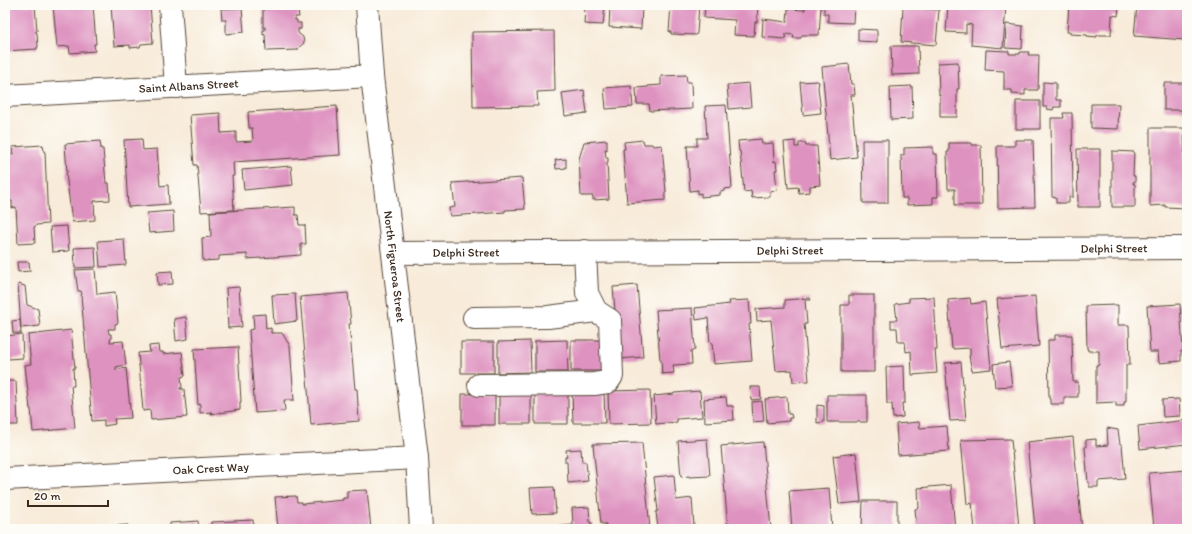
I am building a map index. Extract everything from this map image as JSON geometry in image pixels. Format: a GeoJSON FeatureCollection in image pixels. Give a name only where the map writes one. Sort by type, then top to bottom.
{"type":"FeatureCollection","features":[{"type":"Feature","properties":{"kind":"street"},"geometry":{"type":"LineString","coordinates":[[170,5],[176,87]]}},
{"type":"Feature","properties":{"kind":"street","name":"North Figueroa Street"},"geometry":{"type":"LineString","coordinates":[[367,5],[372,76],[417,458],[421,529]]}},
{"type":"Feature","properties":{"kind":"street","name":"Saint Albans Street"},"geometry":{"type":"LineString","coordinates":[[5,96],[372,76]]}},
{"type":"Feature","properties":{"kind":"street","name":"Delphi Street"},"geometry":{"type":"LineString","coordinates":[[393,253],[1187,248]]}},
{"type":"Feature","properties":{"kind":"street"},"geometry":{"type":"LineString","coordinates":[[479,385],[594,384],[608,382],[612,376],[610,320],[596,310],[587,293],[585,251]]}},
{"type":"Feature","properties":{"kind":"street"},"geometry":{"type":"LineString","coordinates":[[474,318],[548,317],[596,310]]}},
{"type":"Feature","properties":{"kind":"street","name":"Oak Crest Way"},"geometry":{"type":"LineString","coordinates":[[5,479],[417,458]]}},
{"type":"Feature","properties":{"kind":"building"},"geometry":{"type":"Polygon","coordinates":[[[5,5],[35,5],[37,49],[5,51],[5,5]]]}},
{"type":"Feature","properties":{"kind":"building"},"geometry":{"type":"Polygon","coordinates":[[[53,5],[93,5],[96,44],[94,44],[95,51],[70,53],[69,46],[57,47],[53,5]]]}},
{"type":"Feature","properties":{"kind":"building"},"geometry":{"type":"Polygon","coordinates":[[[111,5],[150,5],[153,43],[141,44],[140,47],[130,48],[130,45],[114,46],[111,5]]]}},
{"type":"Feature","properties":{"kind":"building"},"geometry":{"type":"Polygon","coordinates":[[[585,5],[605,5],[603,25],[584,24],[585,5]]]}},
{"type":"Feature","properties":{"kind":"building"},"geometry":{"type":"Polygon","coordinates":[[[610,5],[642,5],[641,29],[609,27],[610,5]]]}},
{"type":"Feature","properties":{"kind":"building"},"geometry":{"type":"Polygon","coordinates":[[[671,5],[699,5],[696,35],[671,34],[671,32],[669,32],[671,5]]]}},
{"type":"Feature","properties":{"kind":"building"},"geometry":{"type":"Polygon","coordinates":[[[705,5],[758,5],[754,36],[734,35],[735,20],[704,18],[705,5]]]}},
{"type":"Feature","properties":{"kind":"building"},"geometry":{"type":"Polygon","coordinates":[[[805,5],[821,5],[819,35],[802,35],[801,38],[793,38],[794,35],[786,34],[785,39],[762,37],[763,19],[787,22],[788,9],[805,10],[805,5]]]}},
{"type":"Feature","properties":{"kind":"building"},"geometry":{"type":"Polygon","coordinates":[[[824,5],[854,5],[853,23],[828,22],[828,14],[824,14],[824,5]]]}},
{"type":"Feature","properties":{"kind":"building"},"geometry":{"type":"Polygon","coordinates":[[[948,5],[1006,5],[1003,48],[971,45],[972,25],[966,24],[966,33],[946,32],[948,5]]]}},
{"type":"Feature","properties":{"kind":"building"},"geometry":{"type":"Polygon","coordinates":[[[1069,5],[1113,5],[1119,7],[1118,16],[1112,15],[1111,35],[1097,35],[1097,37],[1070,34],[1070,32],[1067,32],[1069,5]]]}},
{"type":"Feature","properties":{"kind":"building"},"geometry":{"type":"Polygon","coordinates":[[[1137,5],[1187,5],[1185,40],[1134,36],[1137,5]]]}},
{"type":"Feature","properties":{"kind":"building"},"geometry":{"type":"Polygon","coordinates":[[[295,7],[295,10],[298,10],[299,17],[295,17],[295,20],[297,20],[297,23],[301,23],[301,29],[298,29],[298,33],[303,37],[304,43],[298,48],[298,50],[266,51],[265,34],[263,35],[263,30],[265,30],[265,27],[263,28],[263,9],[295,7]]]}},
{"type":"Feature","properties":{"kind":"building"},"geometry":{"type":"Polygon","coordinates":[[[903,7],[939,10],[936,45],[901,42],[903,7]]]}},
{"type":"Feature","properties":{"kind":"building"},"geometry":{"type":"Polygon","coordinates":[[[242,8],[244,32],[226,34],[226,20],[222,20],[221,9],[242,8]]]}},
{"type":"Feature","properties":{"kind":"building"},"geometry":{"type":"Polygon","coordinates":[[[1006,24],[1023,26],[1022,49],[1005,48],[1006,24]]]}},
{"type":"Feature","properties":{"kind":"building"},"geometry":{"type":"Polygon","coordinates":[[[858,29],[877,30],[877,42],[858,41],[858,29]]]}},
{"type":"Feature","properties":{"kind":"building"},"geometry":{"type":"Polygon","coordinates":[[[554,31],[555,91],[537,92],[538,106],[473,107],[472,32],[554,31]]]}},
{"type":"Feature","properties":{"kind":"building"},"geometry":{"type":"Polygon","coordinates":[[[891,46],[918,46],[919,74],[892,75],[891,46]]]}},
{"type":"Feature","properties":{"kind":"building"},"geometry":{"type":"Polygon","coordinates":[[[986,50],[1009,51],[1009,54],[1029,52],[1028,55],[1039,55],[1038,90],[1025,90],[1025,95],[1012,94],[1012,90],[1004,90],[1004,71],[985,70],[986,50]]]}},
{"type":"Feature","properties":{"kind":"building"},"geometry":{"type":"Polygon","coordinates":[[[958,62],[959,89],[957,89],[957,117],[940,117],[938,63],[958,62]]]}},
{"type":"Feature","properties":{"kind":"building"},"geometry":{"type":"Polygon","coordinates":[[[849,64],[851,84],[854,84],[855,95],[851,95],[857,157],[830,160],[822,67],[849,64]]]}},
{"type":"Feature","properties":{"kind":"building"},"geometry":{"type":"Polygon","coordinates":[[[686,75],[687,82],[691,82],[692,109],[650,111],[649,104],[637,104],[636,88],[661,85],[661,76],[686,75]]]}},
{"type":"Feature","properties":{"kind":"building"},"geometry":{"type":"Polygon","coordinates":[[[800,82],[819,82],[818,87],[821,113],[803,115],[800,82]]]}},
{"type":"Feature","properties":{"kind":"building"},"geometry":{"type":"Polygon","coordinates":[[[1043,82],[1056,83],[1056,100],[1061,100],[1061,107],[1054,107],[1053,110],[1043,107],[1043,82]]]}},
{"type":"Feature","properties":{"kind":"building"},"geometry":{"type":"Polygon","coordinates":[[[749,83],[751,107],[729,109],[727,85],[749,83]]]}},
{"type":"Feature","properties":{"kind":"building"},"geometry":{"type":"Polygon","coordinates":[[[1164,83],[1187,83],[1187,110],[1164,110],[1164,83]]]}},
{"type":"Feature","properties":{"kind":"building"},"geometry":{"type":"Polygon","coordinates":[[[631,86],[633,107],[606,109],[604,88],[631,86]]]}},
{"type":"Feature","properties":{"kind":"building"},"geometry":{"type":"Polygon","coordinates":[[[912,86],[913,119],[891,120],[890,87],[912,86]]]}},
{"type":"Feature","properties":{"kind":"building"},"geometry":{"type":"Polygon","coordinates":[[[584,90],[587,113],[565,116],[562,93],[584,90]]]}},
{"type":"Feature","properties":{"kind":"building"},"geometry":{"type":"Polygon","coordinates":[[[1016,101],[1040,101],[1040,129],[1016,129],[1016,101]]]}},
{"type":"Feature","properties":{"kind":"building"},"geometry":{"type":"Polygon","coordinates":[[[1091,104],[1119,104],[1118,129],[1091,128],[1091,104]]]}},
{"type":"Feature","properties":{"kind":"building"},"geometry":{"type":"Polygon","coordinates":[[[726,105],[732,188],[724,189],[724,191],[720,192],[720,195],[701,197],[701,193],[698,194],[698,190],[690,191],[687,146],[697,146],[697,138],[707,138],[705,106],[726,105]]]}},
{"type":"Feature","properties":{"kind":"building"},"geometry":{"type":"Polygon","coordinates":[[[337,106],[340,155],[233,162],[234,176],[232,176],[234,210],[201,212],[197,165],[194,165],[190,115],[220,113],[221,133],[236,132],[236,142],[253,141],[252,128],[249,128],[248,112],[337,106]]]}},
{"type":"Feature","properties":{"kind":"building"},"geometry":{"type":"Polygon","coordinates":[[[1063,113],[1072,113],[1073,197],[1069,197],[1069,203],[1056,203],[1056,198],[1052,197],[1051,118],[1064,118],[1063,113]]]}},
{"type":"Feature","properties":{"kind":"building"},"geometry":{"type":"Polygon","coordinates":[[[1150,128],[1184,128],[1185,171],[1187,171],[1187,208],[1165,207],[1165,205],[1150,206],[1150,128]]]}},
{"type":"Feature","properties":{"kind":"building"},"geometry":{"type":"Polygon","coordinates":[[[142,139],[143,150],[157,149],[160,186],[168,185],[169,204],[128,207],[124,140],[142,139]]]}},
{"type":"Feature","properties":{"kind":"building"},"geometry":{"type":"Polygon","coordinates":[[[761,139],[762,144],[773,143],[774,162],[776,161],[777,170],[775,170],[777,190],[770,191],[770,197],[752,198],[751,191],[744,192],[738,141],[761,139]]]}},
{"type":"Feature","properties":{"kind":"building"},"geometry":{"type":"Polygon","coordinates":[[[607,140],[607,150],[605,149],[606,158],[608,158],[609,199],[593,200],[593,196],[581,196],[579,159],[584,142],[607,140]]]}},
{"type":"Feature","properties":{"kind":"building"},"geometry":{"type":"Polygon","coordinates":[[[643,140],[644,144],[652,144],[653,146],[662,145],[666,192],[665,200],[627,203],[623,149],[625,149],[624,142],[643,140]]]}},
{"type":"Feature","properties":{"kind":"building"},"geometry":{"type":"Polygon","coordinates":[[[862,140],[888,140],[888,203],[863,203],[862,140]]]}},
{"type":"Feature","properties":{"kind":"building"},"geometry":{"type":"Polygon","coordinates":[[[1015,140],[1033,140],[1035,207],[998,208],[997,146],[1015,146],[1015,140]]]}},
{"type":"Feature","properties":{"kind":"building"},"geometry":{"type":"Polygon","coordinates":[[[100,141],[101,149],[103,149],[106,183],[109,183],[110,200],[94,201],[95,220],[72,222],[66,173],[65,144],[100,141]]]}},
{"type":"Feature","properties":{"kind":"building"},"geometry":{"type":"Polygon","coordinates":[[[795,141],[795,147],[799,147],[799,143],[805,143],[806,146],[817,146],[820,185],[810,186],[810,192],[799,193],[798,187],[788,188],[784,142],[795,141]]]}},
{"type":"Feature","properties":{"kind":"building"},"geometry":{"type":"Polygon","coordinates":[[[949,143],[972,143],[972,145],[981,145],[982,205],[955,205],[955,189],[948,189],[947,152],[949,152],[949,143]]]}},
{"type":"Feature","properties":{"kind":"building"},"geometry":{"type":"Polygon","coordinates":[[[43,145],[45,152],[48,224],[36,225],[34,227],[35,243],[18,244],[16,207],[12,208],[12,201],[10,201],[8,155],[13,154],[12,147],[43,145]]]}},
{"type":"Feature","properties":{"kind":"building"},"geometry":{"type":"Polygon","coordinates":[[[933,147],[933,154],[937,154],[938,197],[933,197],[933,204],[907,205],[907,198],[902,198],[901,155],[904,155],[904,148],[933,147]]]}},
{"type":"Feature","properties":{"kind":"building"},"geometry":{"type":"Polygon","coordinates":[[[1077,149],[1100,149],[1100,207],[1078,207],[1077,149]]]}},
{"type":"Feature","properties":{"kind":"building"},"geometry":{"type":"Polygon","coordinates":[[[1112,151],[1134,152],[1133,176],[1135,176],[1135,182],[1133,182],[1133,184],[1135,184],[1135,207],[1112,207],[1112,151]]]}},
{"type":"Feature","properties":{"kind":"building"},"geometry":{"type":"Polygon","coordinates":[[[566,159],[566,168],[556,169],[555,160],[566,159]]]}},
{"type":"Feature","properties":{"kind":"building"},"geometry":{"type":"Polygon","coordinates":[[[291,166],[293,185],[244,190],[242,170],[291,166]]]}},
{"type":"Feature","properties":{"kind":"building"},"geometry":{"type":"Polygon","coordinates":[[[522,178],[525,209],[450,216],[449,208],[455,207],[452,183],[522,178]]]}},
{"type":"Feature","properties":{"kind":"building"},"geometry":{"type":"Polygon","coordinates":[[[295,207],[295,215],[298,215],[299,225],[305,225],[306,244],[301,244],[301,255],[247,259],[247,254],[219,256],[219,260],[203,261],[202,238],[211,237],[210,212],[295,207]]]}},
{"type":"Feature","properties":{"kind":"building"},"geometry":{"type":"Polygon","coordinates":[[[173,211],[174,231],[149,233],[147,213],[173,211]]]}},
{"type":"Feature","properties":{"kind":"building"},"geometry":{"type":"Polygon","coordinates":[[[67,226],[69,251],[52,252],[50,227],[67,226]]]}},
{"type":"Feature","properties":{"kind":"building"},"geometry":{"type":"Polygon","coordinates":[[[124,239],[126,265],[100,267],[98,241],[124,239]]]}},
{"type":"Feature","properties":{"kind":"building"},"geometry":{"type":"Polygon","coordinates":[[[95,247],[96,267],[75,268],[74,248],[95,247]]]}},
{"type":"Feature","properties":{"kind":"building"},"geometry":{"type":"Polygon","coordinates":[[[17,262],[29,262],[30,271],[18,272],[17,262]]]}},
{"type":"Feature","properties":{"kind":"building"},"geometry":{"type":"Polygon","coordinates":[[[95,269],[97,294],[115,292],[118,323],[115,324],[115,329],[108,329],[109,334],[111,334],[110,342],[123,341],[126,365],[116,367],[116,370],[126,368],[131,418],[114,419],[115,424],[104,426],[104,420],[92,421],[82,295],[81,291],[78,291],[75,270],[95,269]]]}},
{"type":"Feature","properties":{"kind":"building"},"geometry":{"type":"Polygon","coordinates":[[[172,271],[173,284],[158,285],[157,272],[172,271]]]}},
{"type":"Feature","properties":{"kind":"building"},"geometry":{"type":"Polygon","coordinates":[[[18,284],[25,286],[27,305],[38,309],[40,326],[21,328],[18,284]]]}},
{"type":"Feature","properties":{"kind":"building"},"geometry":{"type":"Polygon","coordinates":[[[637,285],[643,357],[619,359],[613,287],[637,285]]]}},
{"type":"Feature","properties":{"kind":"building"},"geometry":{"type":"Polygon","coordinates":[[[239,287],[242,327],[228,328],[226,288],[239,287]]]}},
{"type":"Feature","properties":{"kind":"building"},"geometry":{"type":"Polygon","coordinates":[[[348,293],[351,324],[349,324],[355,389],[357,389],[359,421],[311,425],[300,297],[348,293]]]}},
{"type":"Feature","properties":{"kind":"building"},"geometry":{"type":"Polygon","coordinates":[[[295,294],[297,321],[274,324],[272,295],[295,294]]]}},
{"type":"Feature","properties":{"kind":"building"},"geometry":{"type":"Polygon","coordinates":[[[849,295],[874,295],[874,372],[841,372],[841,305],[849,305],[849,295]]]}},
{"type":"Feature","properties":{"kind":"building"},"geometry":{"type":"Polygon","coordinates":[[[1035,296],[1039,346],[1002,349],[997,299],[1035,296]]]}},
{"type":"Feature","properties":{"kind":"building"},"geometry":{"type":"Polygon","coordinates":[[[934,297],[937,373],[912,375],[911,351],[906,352],[905,342],[898,342],[897,328],[891,328],[891,320],[897,320],[895,304],[909,302],[909,298],[934,297]]]}},
{"type":"Feature","properties":{"kind":"building"},"geometry":{"type":"Polygon","coordinates":[[[810,298],[811,300],[805,300],[807,324],[804,324],[809,381],[793,382],[792,370],[776,371],[771,320],[757,321],[756,309],[785,307],[785,300],[810,298]]]}},
{"type":"Feature","properties":{"kind":"building"},"geometry":{"type":"Polygon","coordinates":[[[970,298],[971,304],[985,302],[991,369],[972,371],[969,356],[970,348],[952,349],[948,300],[970,298]]]}},
{"type":"Feature","properties":{"kind":"building"},"geometry":{"type":"Polygon","coordinates":[[[749,300],[752,361],[714,364],[712,343],[710,343],[708,318],[696,320],[695,308],[730,304],[729,301],[749,300]]]}},
{"type":"Feature","properties":{"kind":"building"},"geometry":{"type":"Polygon","coordinates":[[[1180,304],[1183,351],[1181,351],[1181,361],[1159,363],[1158,352],[1150,352],[1147,306],[1180,304]]]}},
{"type":"Feature","properties":{"kind":"building"},"geometry":{"type":"Polygon","coordinates":[[[1118,305],[1118,325],[1129,325],[1130,365],[1126,365],[1126,402],[1124,402],[1124,406],[1116,406],[1116,402],[1096,403],[1096,365],[1099,365],[1099,351],[1088,351],[1087,349],[1086,306],[1118,305]]]}},
{"type":"Feature","properties":{"kind":"building"},"geometry":{"type":"Polygon","coordinates":[[[692,308],[695,350],[691,351],[692,364],[673,365],[674,373],[662,374],[656,310],[692,308]]]}},
{"type":"Feature","properties":{"kind":"building"},"geometry":{"type":"Polygon","coordinates":[[[265,314],[266,329],[271,328],[271,333],[282,333],[290,346],[294,400],[284,400],[285,411],[255,413],[249,330],[254,329],[253,315],[265,314]]]}},
{"type":"Feature","properties":{"kind":"building"},"geometry":{"type":"Polygon","coordinates":[[[186,317],[188,339],[176,341],[174,319],[186,317]]]}},
{"type":"Feature","properties":{"kind":"building"},"geometry":{"type":"Polygon","coordinates":[[[20,320],[21,333],[13,333],[12,321],[20,320]]]}},
{"type":"Feature","properties":{"kind":"building"},"geometry":{"type":"Polygon","coordinates":[[[71,330],[75,368],[73,368],[74,386],[71,386],[75,428],[33,432],[25,365],[31,364],[28,335],[71,330]]]}},
{"type":"Feature","properties":{"kind":"building"},"geometry":{"type":"Polygon","coordinates":[[[22,334],[23,358],[8,359],[6,336],[22,334]]]}},
{"type":"Feature","properties":{"kind":"building"},"geometry":{"type":"Polygon","coordinates":[[[1055,335],[1072,335],[1073,382],[1078,382],[1078,397],[1064,397],[1064,404],[1050,404],[1049,399],[1048,340],[1055,340],[1055,335]]]}},
{"type":"Feature","properties":{"kind":"building"},"geometry":{"type":"Polygon","coordinates":[[[567,340],[568,372],[535,372],[535,341],[567,340]]]}},
{"type":"Feature","properties":{"kind":"building"},"geometry":{"type":"Polygon","coordinates":[[[571,340],[604,340],[604,371],[571,371],[571,340]]]}},
{"type":"Feature","properties":{"kind":"building"},"geometry":{"type":"Polygon","coordinates":[[[530,341],[531,372],[498,373],[498,342],[530,341]]]}},
{"type":"Feature","properties":{"kind":"building"},"geometry":{"type":"Polygon","coordinates":[[[461,342],[494,342],[494,373],[461,373],[461,342]]]}},
{"type":"Feature","properties":{"kind":"building"},"geometry":{"type":"Polygon","coordinates":[[[158,345],[159,352],[163,352],[163,354],[182,352],[185,376],[181,377],[182,388],[180,389],[184,389],[187,417],[151,420],[150,410],[143,411],[138,353],[150,352],[149,346],[158,345]]]}},
{"type":"Feature","properties":{"kind":"building"},"geometry":{"type":"Polygon","coordinates":[[[238,347],[241,402],[240,410],[211,414],[212,412],[200,413],[200,404],[198,405],[194,349],[238,347]]]}},
{"type":"Feature","properties":{"kind":"building"},"geometry":{"type":"Polygon","coordinates":[[[961,362],[966,420],[950,421],[945,363],[961,362]]]}},
{"type":"Feature","properties":{"kind":"building"},"geometry":{"type":"Polygon","coordinates":[[[1009,362],[1012,386],[995,387],[993,364],[1009,362]]]}},
{"type":"Feature","properties":{"kind":"building"},"geometry":{"type":"Polygon","coordinates":[[[904,366],[905,403],[902,403],[903,417],[893,418],[892,404],[887,404],[886,367],[904,366]]]}},
{"type":"Feature","properties":{"kind":"building"},"geometry":{"type":"Polygon","coordinates":[[[5,381],[16,381],[18,425],[8,425],[8,431],[5,432],[5,381]]]}},
{"type":"Feature","properties":{"kind":"building"},"geometry":{"type":"Polygon","coordinates":[[[750,387],[760,387],[761,399],[751,400],[750,387]]]}},
{"type":"Feature","properties":{"kind":"building"},"geometry":{"type":"Polygon","coordinates":[[[650,390],[651,423],[609,424],[608,391],[650,390]]]}},
{"type":"Feature","properties":{"kind":"building"},"geometry":{"type":"Polygon","coordinates":[[[604,391],[605,423],[573,423],[572,392],[604,391]]]}},
{"type":"Feature","properties":{"kind":"building"},"geometry":{"type":"Polygon","coordinates":[[[700,391],[702,417],[677,419],[677,422],[656,424],[654,396],[700,391]]]}},
{"type":"Feature","properties":{"kind":"building"},"geometry":{"type":"Polygon","coordinates":[[[568,392],[568,424],[535,424],[535,393],[568,392]]]}},
{"type":"Feature","properties":{"kind":"building"},"geometry":{"type":"Polygon","coordinates":[[[499,393],[531,393],[531,424],[499,424],[499,393]]]}},
{"type":"Feature","properties":{"kind":"building"},"geometry":{"type":"Polygon","coordinates":[[[462,394],[495,394],[495,425],[462,425],[462,394]]]}},
{"type":"Feature","properties":{"kind":"building"},"geometry":{"type":"Polygon","coordinates":[[[827,395],[867,395],[867,422],[827,422],[827,395]]]}},
{"type":"Feature","properties":{"kind":"building"},"geometry":{"type":"Polygon","coordinates":[[[726,397],[727,406],[733,406],[734,420],[705,422],[704,399],[726,397]]]}},
{"type":"Feature","properties":{"kind":"building"},"geometry":{"type":"Polygon","coordinates":[[[787,397],[788,414],[791,414],[792,418],[789,418],[789,421],[767,423],[765,399],[787,397]]]}},
{"type":"Feature","properties":{"kind":"building"},"geometry":{"type":"Polygon","coordinates":[[[1179,399],[1180,416],[1163,417],[1162,400],[1179,399]]]}},
{"type":"Feature","properties":{"kind":"building"},"geometry":{"type":"Polygon","coordinates":[[[762,401],[764,421],[753,422],[752,402],[762,401]]]}},
{"type":"Feature","properties":{"kind":"building"},"geometry":{"type":"Polygon","coordinates":[[[817,405],[824,406],[824,422],[817,423],[817,405]]]}},
{"type":"Feature","properties":{"kind":"building"},"geometry":{"type":"Polygon","coordinates":[[[1187,420],[1187,444],[1140,449],[1138,426],[1187,420]]]}},
{"type":"Feature","properties":{"kind":"building"},"geometry":{"type":"Polygon","coordinates":[[[919,422],[920,428],[947,426],[949,451],[898,455],[896,424],[919,422]]]}},
{"type":"Feature","properties":{"kind":"building"},"geometry":{"type":"Polygon","coordinates":[[[1107,428],[1118,430],[1120,444],[1122,444],[1125,479],[1098,481],[1098,487],[1089,487],[1085,447],[1086,440],[1096,439],[1096,446],[1108,445],[1107,428]]]}},
{"type":"Feature","properties":{"kind":"building"},"geometry":{"type":"Polygon","coordinates":[[[1073,437],[1082,529],[1035,529],[1027,442],[1073,437]]]}},
{"type":"Feature","properties":{"kind":"building"},"geometry":{"type":"Polygon","coordinates":[[[707,439],[710,476],[681,477],[678,441],[707,439]]]}},
{"type":"Feature","properties":{"kind":"building"},"geometry":{"type":"Polygon","coordinates":[[[1011,439],[1019,529],[975,529],[972,503],[967,504],[961,440],[1011,439]]]}},
{"type":"Feature","properties":{"kind":"building"},"geometry":{"type":"Polygon","coordinates":[[[763,442],[771,529],[728,529],[721,446],[763,442]]]}},
{"type":"Feature","properties":{"kind":"building"},"geometry":{"type":"Polygon","coordinates":[[[642,443],[650,529],[606,529],[606,524],[601,524],[593,444],[642,443]]]}},
{"type":"Feature","properties":{"kind":"building"},"geometry":{"type":"Polygon","coordinates":[[[581,449],[582,462],[586,462],[588,481],[568,483],[567,462],[565,462],[565,457],[567,457],[566,450],[581,449]]]}},
{"type":"Feature","properties":{"kind":"building"},"geometry":{"type":"Polygon","coordinates":[[[856,453],[861,502],[839,504],[833,456],[856,453]]]}},
{"type":"Feature","properties":{"kind":"building"},"geometry":{"type":"Polygon","coordinates":[[[1187,470],[1187,529],[1154,529],[1149,473],[1187,470]]]}},
{"type":"Feature","properties":{"kind":"building"},"geometry":{"type":"Polygon","coordinates":[[[674,475],[676,500],[692,498],[694,527],[698,527],[698,529],[658,529],[656,512],[658,511],[654,477],[674,475]]]}},
{"type":"Feature","properties":{"kind":"building"},"geometry":{"type":"Polygon","coordinates":[[[951,485],[955,529],[917,529],[915,509],[919,508],[918,488],[951,485]]]}},
{"type":"Feature","properties":{"kind":"building"},"geometry":{"type":"Polygon","coordinates":[[[554,487],[556,513],[532,514],[530,488],[554,487]]]}},
{"type":"Feature","properties":{"kind":"building"},"geometry":{"type":"Polygon","coordinates":[[[829,488],[832,529],[792,529],[789,491],[829,488]]]}},
{"type":"Feature","properties":{"kind":"building"},"geometry":{"type":"Polygon","coordinates":[[[367,490],[371,529],[278,529],[275,497],[296,496],[297,502],[302,502],[302,504],[343,500],[343,498],[347,498],[347,491],[367,490]]]}},
{"type":"Feature","properties":{"kind":"building"},"geometry":{"type":"Polygon","coordinates":[[[863,501],[897,501],[897,529],[862,529],[863,501]]]}},
{"type":"Feature","properties":{"kind":"building"},"geometry":{"type":"Polygon","coordinates":[[[589,507],[592,529],[551,529],[551,527],[573,525],[572,508],[589,507]]]}},
{"type":"Feature","properties":{"kind":"building"},"geometry":{"type":"Polygon","coordinates":[[[253,520],[254,529],[211,529],[211,522],[253,520]]]}},
{"type":"Feature","properties":{"kind":"building"},"geometry":{"type":"Polygon","coordinates":[[[198,521],[199,529],[170,529],[170,523],[198,521]]]}},
{"type":"Feature","properties":{"kind":"building"},"geometry":{"type":"Polygon","coordinates":[[[128,525],[129,529],[111,529],[110,526],[128,525]]]}}]}
